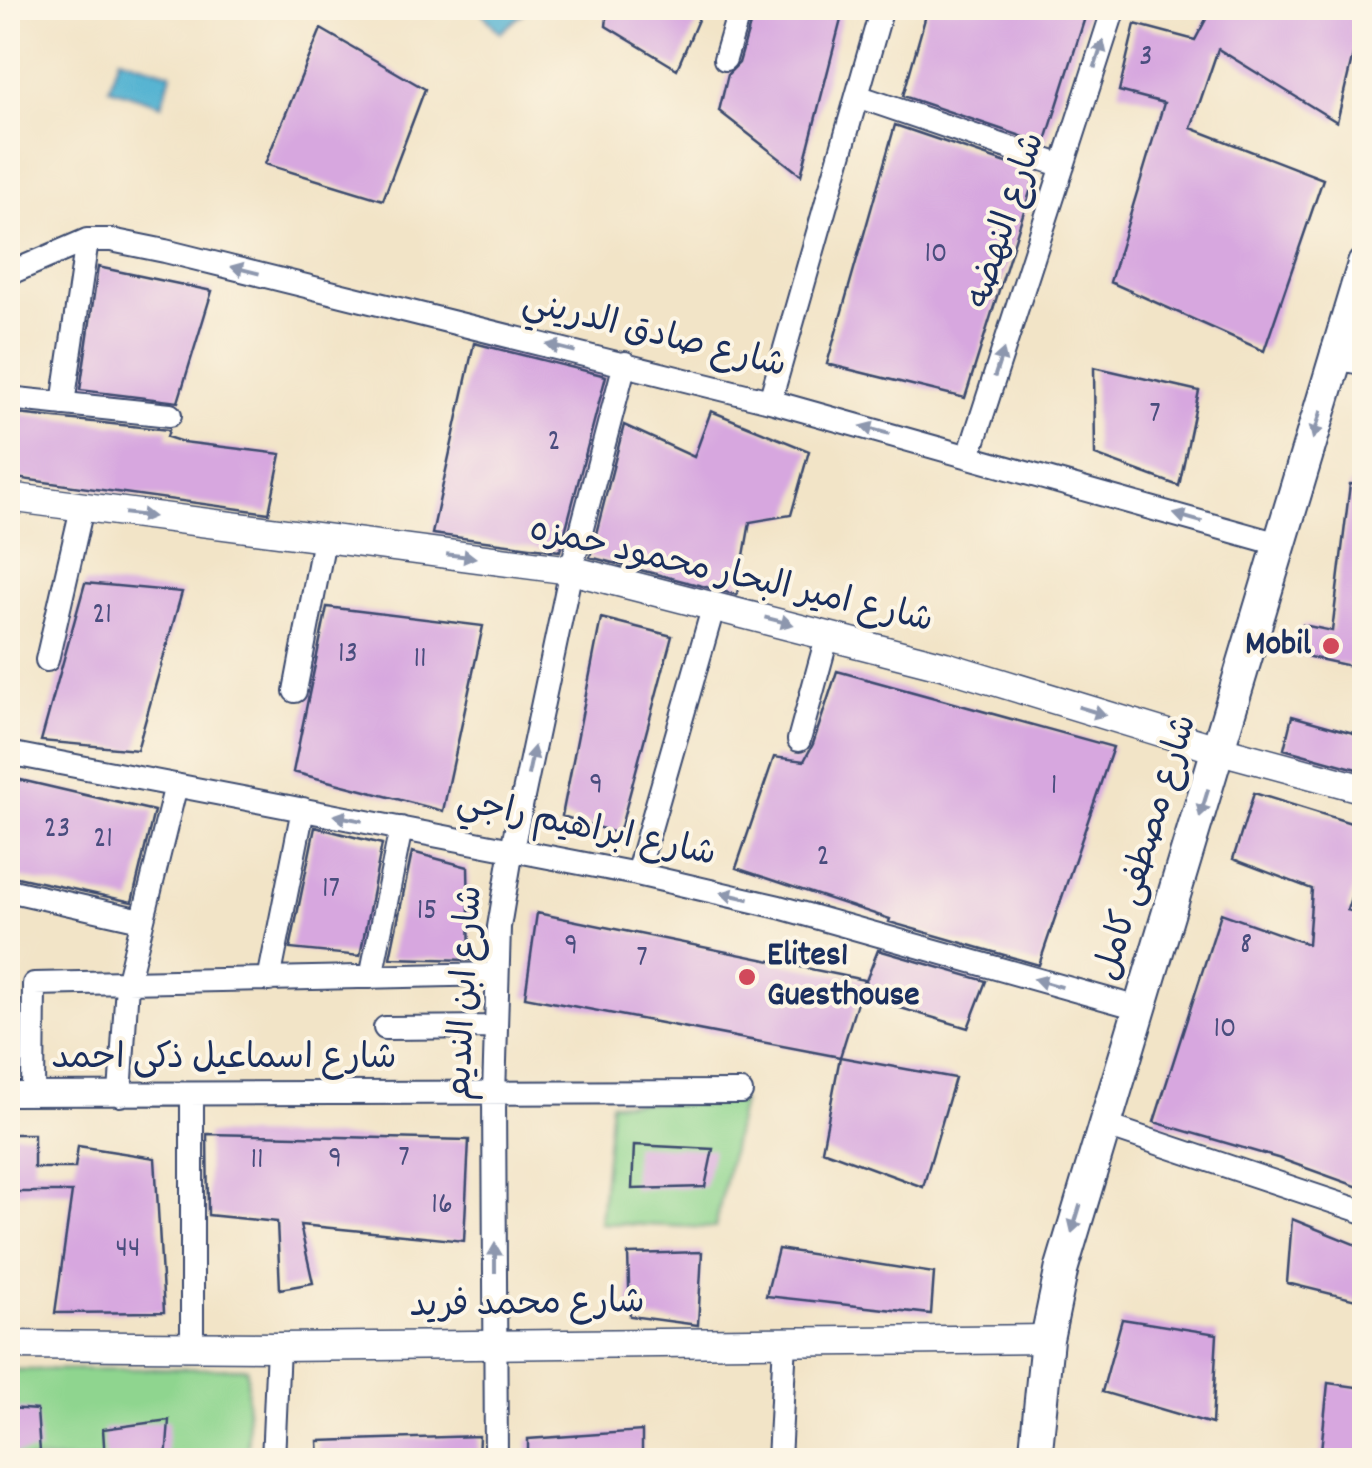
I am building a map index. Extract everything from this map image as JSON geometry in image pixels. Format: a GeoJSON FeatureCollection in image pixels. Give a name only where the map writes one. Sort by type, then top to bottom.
{"type":"FeatureCollection","features":[{"type":"Feature","properties":{"kind":"main road","name":"شارع مصطفى كامل"},"geometry":{"type":"LineString","coordinates":[[1035,1460],[1047,1339],[1062,1267],[1282,545],[1352,354],[1364,264]]}},
{"type":"Feature","properties":{"kind":"street"},"geometry":{"type":"LineString","coordinates":[[725,59],[740,8]]}},
{"type":"Feature","properties":{"kind":"street"},"geometry":{"type":"LineString","coordinates":[[770,401],[882,8]]}},
{"type":"Feature","properties":{"kind":"street","name":"شارع النهضه"},"geometry":{"type":"LineString","coordinates":[[969,456],[1114,8]]}},
{"type":"Feature","properties":{"kind":"street"},"geometry":{"type":"LineString","coordinates":[[857,96],[1063,166]]}},
{"type":"Feature","properties":{"kind":"street"},"geometry":{"type":"LineString","coordinates":[[63,404],[86,240]]}},
{"type":"Feature","properties":{"kind":"street","name":"شارع صادق الدريني"},"geometry":{"type":"LineString","coordinates":[[8,274],[86,240],[112,240],[165,250],[770,401],[1282,545]]}},
{"type":"Feature","properties":{"kind":"street","name":"شارع ابن النديم"},"geometry":{"type":"LineString","coordinates":[[496,1460],[494,1095],[500,927],[512,849],[571,570],[624,364]]}},
{"type":"Feature","properties":{"kind":"street"},"geometry":{"type":"LineString","coordinates":[[8,398],[170,415]]}},
{"type":"Feature","properties":{"kind":"street","name":"شارع امير البحار محمود حمزه"},"geometry":{"type":"LineString","coordinates":[[8,497],[571,570],[945,666],[1220,750],[1364,789]]}},
{"type":"Feature","properties":{"kind":"street"},"geometry":{"type":"LineString","coordinates":[[46,660],[82,508]]}},
{"type":"Feature","properties":{"kind":"street"},"geometry":{"type":"LineString","coordinates":[[295,691],[324,539]]}},
{"type":"Feature","properties":{"kind":"street"},"geometry":{"type":"LineString","coordinates":[[638,874],[714,604]]}},
{"type":"Feature","properties":{"kind":"street"},"geometry":{"type":"LineString","coordinates":[[799,740],[828,634]]}},
{"type":"Feature","properties":{"kind":"street","name":"شارع ابراهيم راجي"},"geometry":{"type":"LineString","coordinates":[[8,753],[638,874],[779,907],[1142,1009]]}},
{"type":"Feature","properties":{"kind":"street"},"geometry":{"type":"LineString","coordinates":[[120,1095],[127,984],[176,785]]}},
{"type":"Feature","properties":{"kind":"street"},"geometry":{"type":"LineString","coordinates":[[269,980],[303,809]]}},
{"type":"Feature","properties":{"kind":"street"},"geometry":{"type":"LineString","coordinates":[[371,977],[402,828]]}},
{"type":"Feature","properties":{"kind":"street"},"geometry":{"type":"LineString","coordinates":[[8,890],[141,920]]}},
{"type":"Feature","properties":{"kind":"street"},"geometry":{"type":"LineString","coordinates":[[33,1094],[32,985],[497,974]]}},
{"type":"Feature","properties":{"kind":"street"},"geometry":{"type":"LineString","coordinates":[[385,1028],[495,1027]]}},
{"type":"Feature","properties":{"kind":"street","name":"شارع اسماعيل ذكى احمد"},"geometry":{"type":"LineString","coordinates":[[8,1094],[741,1092]]}},
{"type":"Feature","properties":{"kind":"street"},"geometry":{"type":"LineString","coordinates":[[192,1096],[192,1345]]}},
{"type":"Feature","properties":{"kind":"street"},"geometry":{"type":"LineString","coordinates":[[1106,1126],[1364,1212]]}},
{"type":"Feature","properties":{"kind":"street","name":"شارع محمد فريد"},"geometry":{"type":"LineString","coordinates":[[8,1345],[278,1347],[1047,1339]]}},
{"type":"Feature","properties":{"kind":"street"},"geometry":{"type":"LineString","coordinates":[[780,1460],[785,1340]]}},
{"type":"Feature","properties":{"kind":"street"},"geometry":{"type":"LineString","coordinates":[[272,1460],[278,1347]]}},
{"type":"Feature","properties":{"kind":"green space"},"geometry":{"type":"Polygon","coordinates":[[[742,1101],[715,1228],[600,1223],[611,1103],[742,1101]]]}},
{"type":"Feature","properties":{"kind":"green space"},"geometry":{"type":"Polygon","coordinates":[[[247,1368],[248,1460],[8,1460],[8,1370],[247,1368]]]}},
{"type":"Feature","properties":{"kind":"water"},"geometry":{"type":"Polygon","coordinates":[[[478,8],[529,8],[500,33],[478,8]]]}},
{"type":"Feature","properties":{"kind":"water"},"geometry":{"type":"Polygon","coordinates":[[[119,57],[171,73],[162,105],[109,88],[119,57]]]}},
{"type":"Feature","properties":{"kind":"building"},"geometry":{"type":"Polygon","coordinates":[[[608,8],[703,8],[677,69],[606,26],[608,8]]]}},
{"type":"Feature","properties":{"kind":"building"},"geometry":{"type":"Polygon","coordinates":[[[755,8],[844,8],[801,175],[719,111],[728,74],[739,63],[755,8]]]}},
{"type":"Feature","properties":{"kind":"building"},"geometry":{"type":"Polygon","coordinates":[[[928,8],[1088,8],[1045,144],[903,96],[928,8]]]}},
{"type":"Feature","properties":{"kind":"building"},"geometry":{"type":"Polygon","coordinates":[[[1212,8],[1364,8],[1337,122],[1218,49],[1191,128],[1323,179],[1264,351],[1110,282],[1164,103],[1119,91],[1135,24],[1195,40],[1212,8]]]}},
{"type":"Feature","properties":{"kind":"building"},"geometry":{"type":"Polygon","coordinates":[[[321,29],[425,89],[383,200],[265,164],[321,29]]]}},
{"type":"Feature","properties":{"kind":"building"},"geometry":{"type":"Polygon","coordinates":[[[895,125],[1036,173],[965,398],[827,364],[895,125]]]}},
{"type":"Feature","properties":{"kind":"building"},"geometry":{"type":"Polygon","coordinates":[[[98,267],[212,291],[178,402],[80,390],[98,267]]]}},
{"type":"Feature","properties":{"kind":"building"},"geometry":{"type":"Polygon","coordinates":[[[474,343],[606,376],[560,551],[432,534],[474,343]]]}},
{"type":"Feature","properties":{"kind":"building"},"geometry":{"type":"Polygon","coordinates":[[[1094,367],[1199,391],[1179,486],[1095,455],[1094,367]]]}},
{"type":"Feature","properties":{"kind":"building"},"geometry":{"type":"Polygon","coordinates":[[[711,411],[809,451],[791,515],[750,522],[737,595],[590,557],[624,425],[694,457],[711,411]]]}},
{"type":"Feature","properties":{"kind":"building"},"geometry":{"type":"Polygon","coordinates":[[[8,413],[169,430],[167,437],[183,442],[281,454],[269,513],[8,477],[8,413]]]}},
{"type":"Feature","properties":{"kind":"building"},"geometry":{"type":"Polygon","coordinates":[[[1350,484],[1364,485],[1364,669],[1296,654],[1303,625],[1332,631],[1350,484]]]}},
{"type":"Feature","properties":{"kind":"building"},"geometry":{"type":"Polygon","coordinates":[[[85,583],[182,592],[137,750],[41,741],[85,583]]]}},
{"type":"Feature","properties":{"kind":"building"},"geometry":{"type":"Polygon","coordinates":[[[327,607],[483,626],[443,811],[293,772],[327,607]]]}},
{"type":"Feature","properties":{"kind":"building"},"geometry":{"type":"Polygon","coordinates":[[[601,618],[672,636],[619,834],[562,816],[601,618]]]}},
{"type":"Feature","properties":{"kind":"building"},"geometry":{"type":"Polygon","coordinates":[[[837,671],[1113,747],[1039,965],[889,922],[890,919],[736,868],[774,757],[804,761],[837,671]]]}},
{"type":"Feature","properties":{"kind":"building"},"geometry":{"type":"Polygon","coordinates":[[[1292,716],[1364,736],[1364,771],[1284,749],[1292,716]]]}},
{"type":"Feature","properties":{"kind":"building"},"geometry":{"type":"Polygon","coordinates":[[[8,777],[154,811],[132,902],[8,875],[8,777]]]}},
{"type":"Feature","properties":{"kind":"building"},"geometry":{"type":"Polygon","coordinates":[[[1254,793],[1364,827],[1364,856],[1347,910],[1364,914],[1364,1189],[1281,1159],[1154,1122],[1221,913],[1308,944],[1312,889],[1233,859],[1254,793]]]}},
{"type":"Feature","properties":{"kind":"building"},"geometry":{"type":"Polygon","coordinates":[[[315,827],[382,844],[360,956],[290,949],[315,827]]]}},
{"type":"Feature","properties":{"kind":"building"},"geometry":{"type":"Polygon","coordinates":[[[412,852],[468,867],[470,960],[390,958],[412,852]]]}},
{"type":"Feature","properties":{"kind":"building"},"geometry":{"type":"Polygon","coordinates":[[[537,913],[864,980],[840,1057],[525,997],[537,913]]]}},
{"type":"Feature","properties":{"kind":"building"},"geometry":{"type":"Polygon","coordinates":[[[878,950],[986,981],[968,1028],[860,996],[878,950]]]}},
{"type":"Feature","properties":{"kind":"building"},"geometry":{"type":"Polygon","coordinates":[[[840,1057],[955,1078],[923,1187],[822,1150],[840,1057]]]}},
{"type":"Feature","properties":{"kind":"building"},"geometry":{"type":"Polygon","coordinates":[[[8,1134],[34,1134],[34,1168],[75,1168],[78,1146],[155,1158],[164,1312],[55,1313],[72,1192],[8,1192],[8,1134]]]}},
{"type":"Feature","properties":{"kind":"building"},"geometry":{"type":"Polygon","coordinates":[[[207,1134],[469,1140],[464,1241],[300,1225],[313,1283],[280,1289],[277,1222],[208,1215],[207,1134]]]}},
{"type":"Feature","properties":{"kind":"building"},"geometry":{"type":"Polygon","coordinates":[[[634,1145],[713,1149],[705,1187],[632,1189],[634,1145]]]}},
{"type":"Feature","properties":{"kind":"building"},"geometry":{"type":"Polygon","coordinates":[[[1292,1219],[1364,1248],[1364,1302],[1287,1283],[1292,1219]]]}},
{"type":"Feature","properties":{"kind":"building"},"geometry":{"type":"Polygon","coordinates":[[[778,1249],[934,1273],[931,1314],[766,1296],[778,1249]]]}},
{"type":"Feature","properties":{"kind":"building"},"geometry":{"type":"Polygon","coordinates":[[[702,1252],[698,1325],[630,1316],[628,1254],[702,1252]]]}},
{"type":"Feature","properties":{"kind":"building"},"geometry":{"type":"Polygon","coordinates":[[[1122,1319],[1217,1334],[1212,1424],[1102,1392],[1122,1319]]]}},
{"type":"Feature","properties":{"kind":"building"},"geometry":{"type":"Polygon","coordinates":[[[1328,1383],[1364,1388],[1364,1460],[1320,1460],[1328,1383]]]}},
{"type":"Feature","properties":{"kind":"building"},"geometry":{"type":"Polygon","coordinates":[[[8,1408],[37,1410],[40,1452],[8,1454],[8,1408]]]}},
{"type":"Feature","properties":{"kind":"building"},"geometry":{"type":"Polygon","coordinates":[[[169,1420],[166,1460],[105,1460],[103,1429],[169,1420]]]}},
{"type":"Feature","properties":{"kind":"building"},"geometry":{"type":"Polygon","coordinates":[[[642,1431],[642,1460],[528,1460],[528,1439],[642,1431]]]}},
{"type":"Feature","properties":{"kind":"building"},"geometry":{"type":"Polygon","coordinates":[[[479,1436],[478,1460],[319,1460],[318,1441],[479,1436]]]}},
{"type":"Feature","properties":{"kind":"place","name":"Mobil"},"geometry":{"type":"Point","coordinates":[1331,646]}},
{"type":"Feature","properties":{"kind":"place","name":"Elites1 Guesthouse"},"geometry":{"type":"Point","coordinates":[747,977]}}]}
